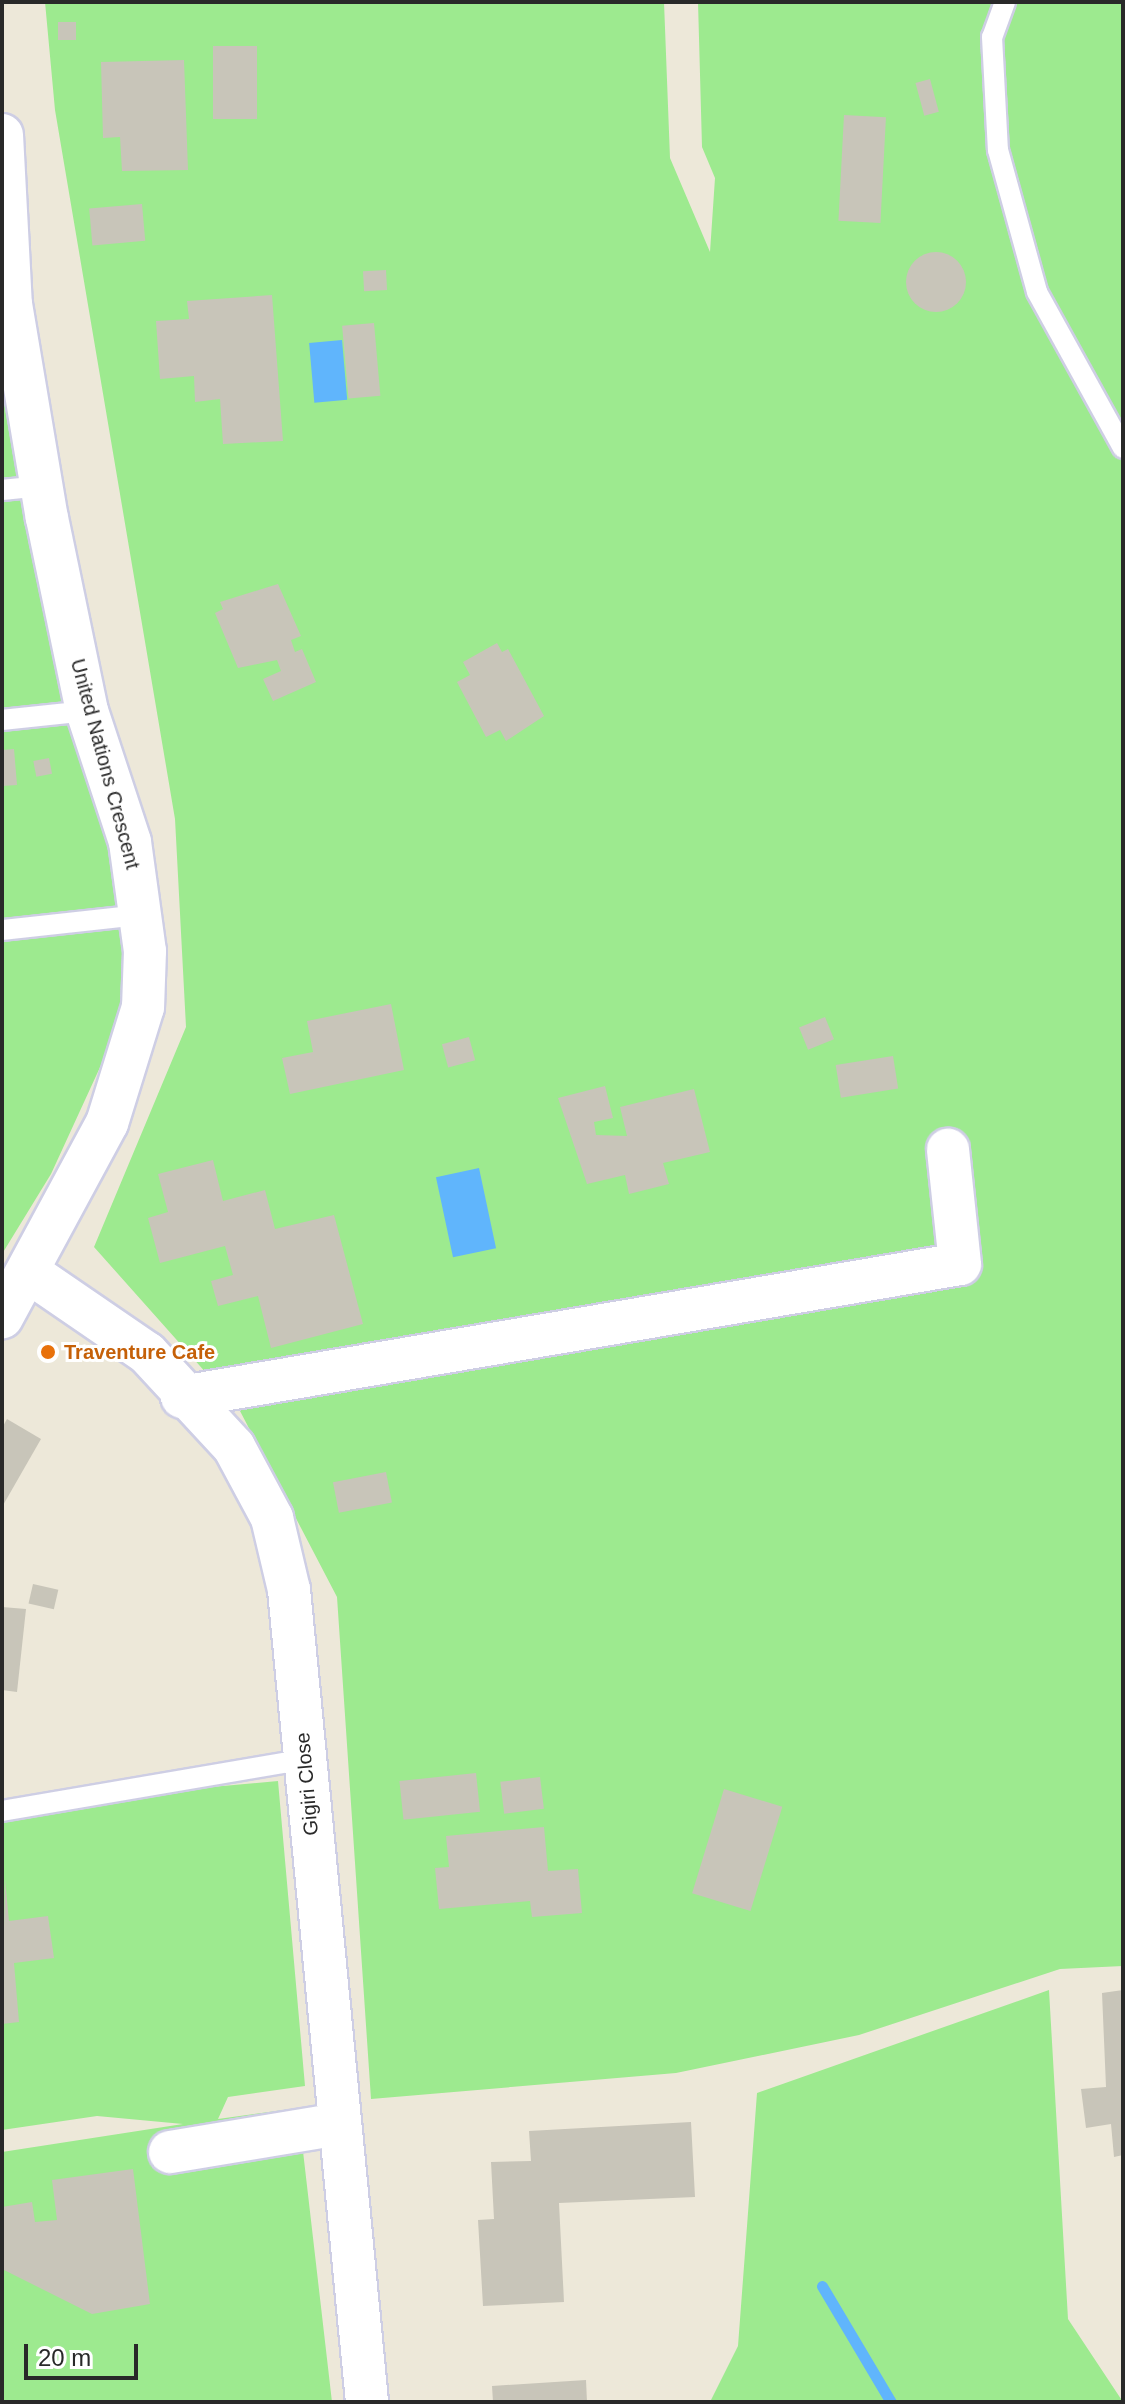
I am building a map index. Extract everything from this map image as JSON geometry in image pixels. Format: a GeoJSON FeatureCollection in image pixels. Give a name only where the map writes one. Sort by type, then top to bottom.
{"type":"FeatureCollection","features":[{"type":"Feature","properties":{"kind":"street","name":"United Nations Crescent"},"geometry":{"type":"LineString","coordinates":[[2,135],[22,488],[87,711],[130,842],[140,915],[143,1007],[107,1123],[30,1273],[2,1317]]}},
{"type":"Feature","properties":{"kind":"street"},"geometry":{"type":"LineString","coordinates":[[182,1397],[960,1264],[948,1150]]}},
{"type":"Feature","properties":{"kind":"street","name":"Gigiri Close"},"geometry":{"type":"LineString","coordinates":[[30,1273],[147,1353],[182,1397],[234,1447],[272,1518],[289,1590],[367,2402]]}},
{"type":"Feature","properties":{"kind":"street"},"geometry":{"type":"LineString","coordinates":[[170,2152],[340,2124]]}},
{"type":"Feature","properties":{"kind":"lane"},"geometry":{"type":"LineString","coordinates":[[1005,2],[992,37],[998,150],[1037,292],[1123,448]]}},
{"type":"Feature","properties":{"kind":"lane"},"geometry":{"type":"LineString","coordinates":[[2,720],[87,711]]}},
{"type":"Feature","properties":{"kind":"lane"},"geometry":{"type":"LineString","coordinates":[[2,930],[140,915]]}},
{"type":"Feature","properties":{"kind":"lane"},"geometry":{"type":"LineString","coordinates":[[2,1811],[305,1759]]}},
{"type":"Feature","properties":{"kind":"green space"},"geometry":{"type":"Polygon","coordinates":[[[45,2],[664,2],[670,158],[710,252],[715,178],[702,147],[698,2],[1123,2],[1123,1966],[1060,1969],[859,2035],[676,2073],[371,2099],[337,1597],[240,1411],[94,1247],[186,1027],[175,819],[55,110],[45,2]]]}},
{"type":"Feature","properties":{"kind":"green space"},"geometry":{"type":"Polygon","coordinates":[[[2,389],[80,744],[134,946],[113,1039],[51,1174],[2,1254],[2,389]]]}},
{"type":"Feature","properties":{"kind":"green space"},"geometry":{"type":"Polygon","coordinates":[[[278,1781],[305,2086],[228,2097],[218,2119],[298,2108],[332,2402],[2,2402],[2,2152],[183,2124],[97,2116],[2,2130],[2,1806],[278,1781]]]}},
{"type":"Feature","properties":{"kind":"green space"},"geometry":{"type":"Polygon","coordinates":[[[1049,1990],[1068,2319],[1123,2402],[710,2402],[738,2346],[757,2093],[1049,1990]]]}},
{"type":"Feature","properties":{"kind":"water"},"geometry":{"type":"Polygon","coordinates":[[[342,340],[347,400],[314,403],[309,343],[342,340]]]}},
{"type":"Feature","properties":{"kind":"water"},"geometry":{"type":"Polygon","coordinates":[[[479,1168],[496,1248],[453,1257],[436,1177],[479,1168]]]}},
{"type":"Feature","properties":{"kind":"building"},"geometry":{"type":"Polygon","coordinates":[[[58,22],[76,22],[76,40],[58,40],[58,22]]]}},
{"type":"Feature","properties":{"kind":"building"},"geometry":{"type":"Polygon","coordinates":[[[213,46],[257,46],[257,119],[213,119],[213,46]]]}},
{"type":"Feature","properties":{"kind":"building"},"geometry":{"type":"Polygon","coordinates":[[[184,60],[188,170],[122,171],[120,137],[103,138],[101,62],[184,60]]]}},
{"type":"Feature","properties":{"kind":"building"},"geometry":{"type":"Polygon","coordinates":[[[930,79],[939,112],[924,116],[916,83],[930,79]]]}},
{"type":"Feature","properties":{"kind":"building"},"geometry":{"type":"Polygon","coordinates":[[[844,115],[886,117],[880,223],[838,221],[844,115]]]}},
{"type":"Feature","properties":{"kind":"building"},"geometry":{"type":"Polygon","coordinates":[[[142,204],[145,241],[92,245],[89,209],[142,204]]]}},
{"type":"Feature","properties":{"kind":"building"},"geometry":{"type":"Polygon","coordinates":[[[936,252],[948,254],[957,261],[964,270],[964,294],[957,303],[948,310],[936,312],[924,310],[915,303],[908,294],[906,282],[908,270],[915,261],[924,254],[936,252]]]}},
{"type":"Feature","properties":{"kind":"building"},"geometry":{"type":"Polygon","coordinates":[[[386,270],[387,290],[364,291],[363,271],[386,270]]]}},
{"type":"Feature","properties":{"kind":"building"},"geometry":{"type":"Polygon","coordinates":[[[272,295],[283,441],[223,444],[220,399],[195,402],[194,376],[160,379],[156,321],[189,319],[187,301],[272,295]]]}},
{"type":"Feature","properties":{"kind":"building"},"geometry":{"type":"Polygon","coordinates":[[[374,323],[380,396],[348,399],[342,326],[374,323]]]}},
{"type":"Feature","properties":{"kind":"building"},"geometry":{"type":"Polygon","coordinates":[[[278,584],[301,636],[291,640],[295,652],[302,649],[316,682],[273,701],[263,679],[281,671],[277,660],[238,668],[215,613],[223,609],[220,602],[278,584]]]}},
{"type":"Feature","properties":{"kind":"building"},"geometry":{"type":"Polygon","coordinates":[[[497,643],[502,652],[508,649],[544,716],[506,741],[500,730],[486,737],[457,682],[470,675],[463,662],[497,643]]]}},
{"type":"Feature","properties":{"kind":"building"},"geometry":{"type":"Polygon","coordinates":[[[14,749],[17,785],[2,786],[2,750],[14,749]]]}},
{"type":"Feature","properties":{"kind":"building"},"geometry":{"type":"Polygon","coordinates":[[[49,758],[52,774],[36,777],[33,761],[49,758]]]}},
{"type":"Feature","properties":{"kind":"building"},"geometry":{"type":"Polygon","coordinates":[[[391,1004],[404,1070],[290,1094],[282,1058],[313,1052],[307,1021],[391,1004]]]}},
{"type":"Feature","properties":{"kind":"building"},"geometry":{"type":"Polygon","coordinates":[[[825,1017],[834,1039],[808,1050],[799,1027],[825,1017]]]}},
{"type":"Feature","properties":{"kind":"building"},"geometry":{"type":"Polygon","coordinates":[[[469,1037],[475,1060],[448,1067],[442,1044],[469,1037]]]}},
{"type":"Feature","properties":{"kind":"building"},"geometry":{"type":"Polygon","coordinates":[[[893,1056],[898,1089],[841,1098],[836,1065],[893,1056]]]}},
{"type":"Feature","properties":{"kind":"building"},"geometry":{"type":"Polygon","coordinates":[[[605,1086],[613,1118],[594,1122],[596,1135],[627,1136],[620,1107],[694,1089],[710,1152],[663,1163],[669,1184],[629,1194],[625,1175],[587,1184],[558,1098],[605,1086]]]}},
{"type":"Feature","properties":{"kind":"building"},"geometry":{"type":"Polygon","coordinates":[[[213,1160],[223,1201],[265,1190],[275,1229],[334,1215],[363,1324],[271,1348],[258,1296],[218,1306],[211,1281],[233,1275],[225,1246],[160,1263],[148,1218],[168,1212],[158,1174],[213,1160]]]}},
{"type":"Feature","properties":{"kind":"building"},"geometry":{"type":"Polygon","coordinates":[[[7,1419],[41,1439],[2,1507],[2,1428],[7,1419]]]}},
{"type":"Feature","properties":{"kind":"building"},"geometry":{"type":"Polygon","coordinates":[[[386,1472],[392,1502],[339,1513],[333,1482],[386,1472]]]}},
{"type":"Feature","properties":{"kind":"building"},"geometry":{"type":"Polygon","coordinates":[[[33,1584],[58,1590],[54,1609],[29,1603],[33,1584]]]}},
{"type":"Feature","properties":{"kind":"building"},"geometry":{"type":"Polygon","coordinates":[[[2,1607],[26,1609],[17,1692],[2,1690],[2,1607]]]}},
{"type":"Feature","properties":{"kind":"building"},"geometry":{"type":"Polygon","coordinates":[[[476,1773],[480,1812],[403,1820],[399,1781],[476,1773]]]}},
{"type":"Feature","properties":{"kind":"building"},"geometry":{"type":"Polygon","coordinates":[[[540,1777],[544,1809],[504,1814],[500,1782],[540,1777]]]}},
{"type":"Feature","properties":{"kind":"building"},"geometry":{"type":"Polygon","coordinates":[[[724,1789],[782,1807],[750,1911],[692,1893],[724,1789]]]}},
{"type":"Feature","properties":{"kind":"building"},"geometry":{"type":"Polygon","coordinates":[[[544,1827],[548,1871],[578,1869],[582,1913],[532,1917],[530,1901],[439,1909],[435,1868],[449,1867],[446,1836],[544,1827]]]}},
{"type":"Feature","properties":{"kind":"building"},"geometry":{"type":"Polygon","coordinates":[[[5,1879],[9,1921],[48,1916],[54,1958],[14,1963],[19,2022],[2,2024],[5,1879]]]}},
{"type":"Feature","properties":{"kind":"building"},"geometry":{"type":"Polygon","coordinates":[[[1123,1990],[1123,2155],[1114,2157],[1111,2124],[1086,2128],[1081,2089],[1106,2087],[1102,1993],[1123,1990]]]}},
{"type":"Feature","properties":{"kind":"building"},"geometry":{"type":"Polygon","coordinates":[[[691,2122],[695,2197],[559,2203],[564,2302],[483,2306],[478,2220],[494,2219],[491,2162],[531,2161],[529,2131],[691,2122]]]}},
{"type":"Feature","properties":{"kind":"building"},"geometry":{"type":"Polygon","coordinates":[[[133,2169],[150,2304],[92,2314],[2,2269],[2,2207],[32,2202],[35,2222],[57,2220],[52,2180],[133,2169]]]}},
{"type":"Feature","properties":{"kind":"building"},"geometry":{"type":"Polygon","coordinates":[[[586,2380],[587,2402],[493,2402],[492,2386],[586,2380]]]}},
{"type":"Feature","properties":{"kind":"waterway"},"geometry":{"type":"LineString","coordinates":[[822,2286],[891,2402]]}},
{"type":"Feature","properties":{"kind":"place","name":"Traventure Cafe"},"geometry":{"type":"Point","coordinates":[48,1352]}}]}
